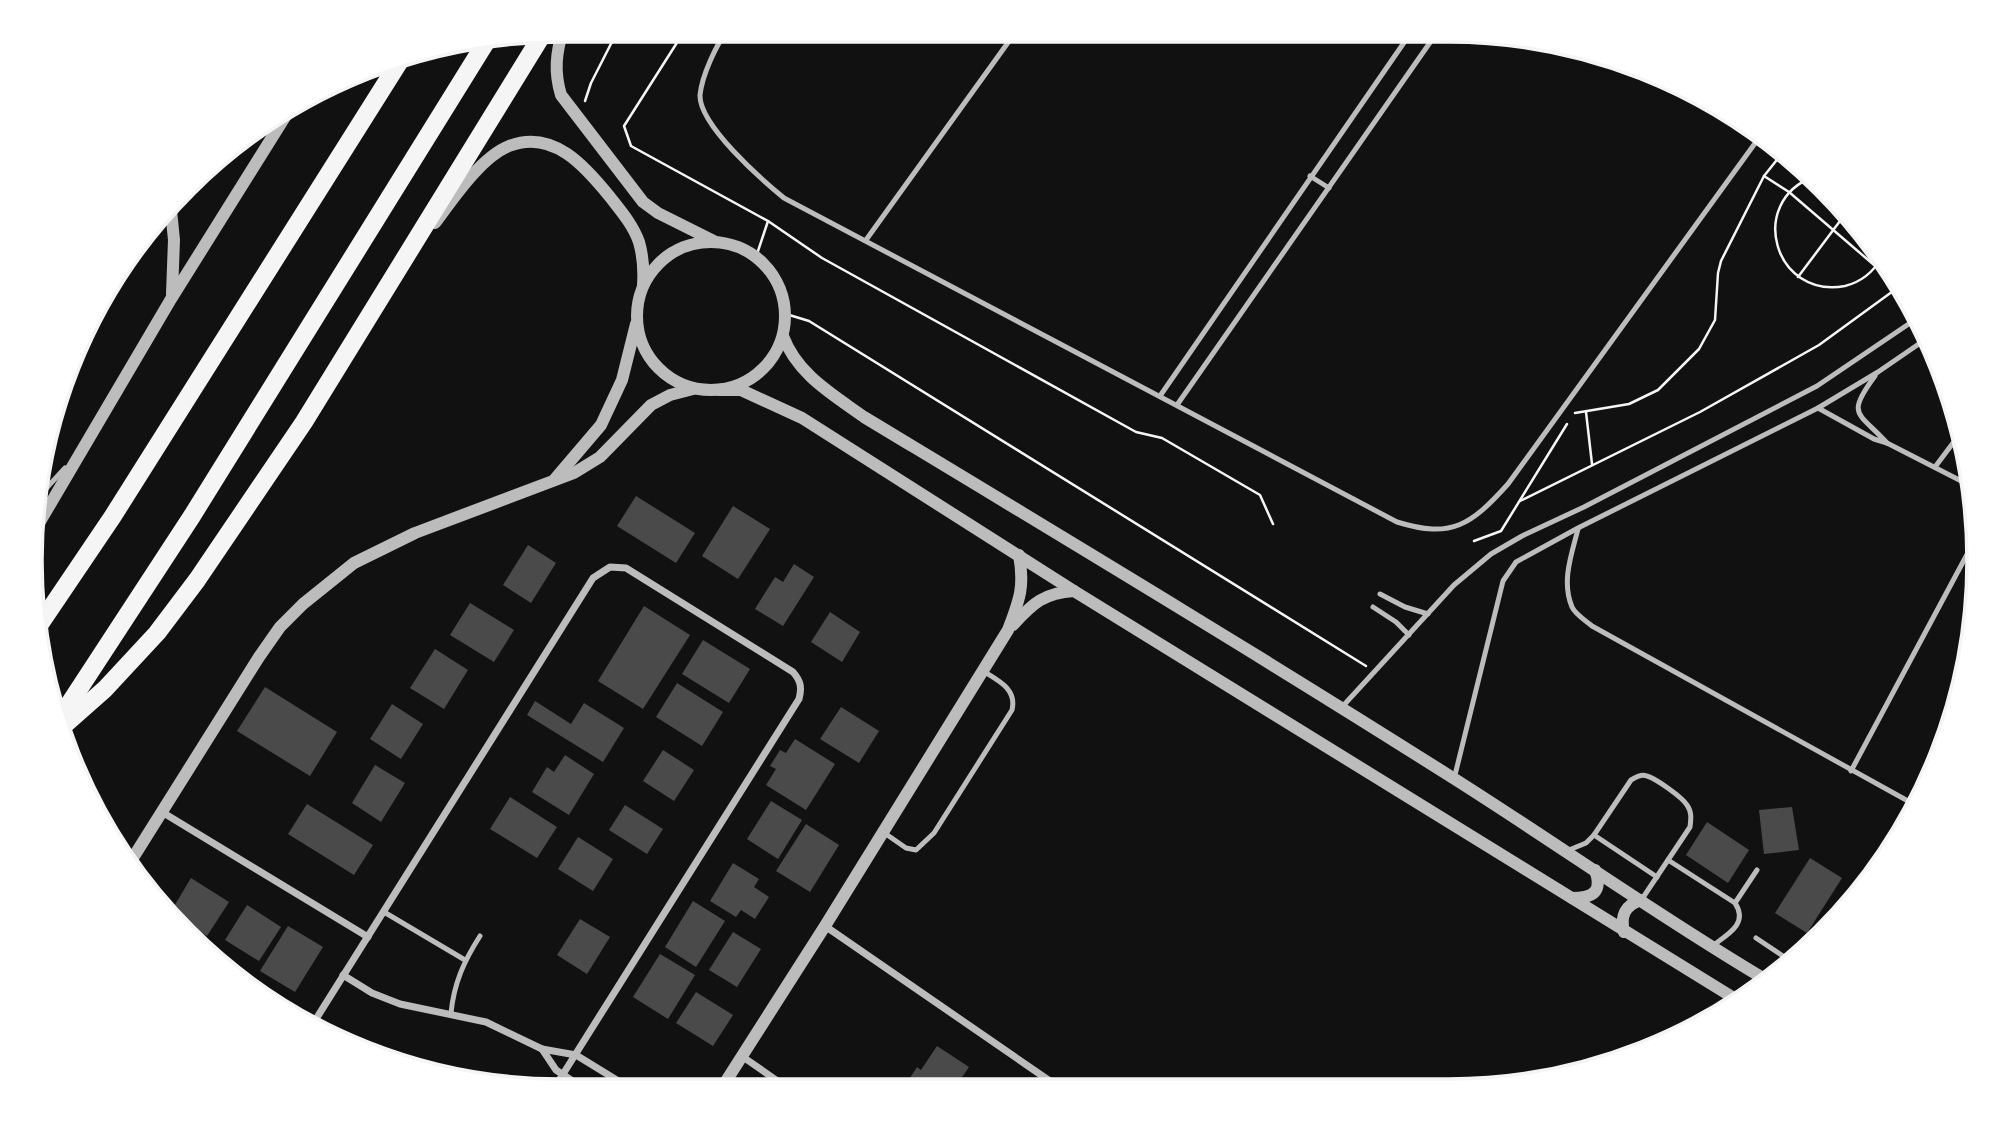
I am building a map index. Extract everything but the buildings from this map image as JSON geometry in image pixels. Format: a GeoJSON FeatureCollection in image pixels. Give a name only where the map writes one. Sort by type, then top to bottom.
{"type":"FeatureCollection","features":[{"type":"Feature","properties":{"kind":"highway"},"geometry":{"type":"LineString","coordinates":[[68,721],[105,689],[157,632],[197,580],[304,422],[537,43]]}},
{"type":"Feature","properties":{"kind":"highway"},"geometry":{"type":"LineString","coordinates":[[65,710],[256,414],[482,48]]}},
{"type":"Feature","properties":{"kind":"highway"},"geometry":{"type":"LineString","coordinates":[[45,617],[113,516],[393,70]]}},
{"type":"Feature","properties":{"kind":"street"},"geometry":{"type":"LineString","coordinates":[[560,42],[555,63],[556,80],[561,95],[579,120],[643,202],[658,213],[716,242]]}},
{"type":"Feature","properties":{"kind":"street"},"geometry":{"type":"LineString","coordinates":[[44,515],[171,299],[282,123]]}},
{"type":"Feature","properties":{"kind":"street"},"geometry":{"type":"LineString","coordinates":[[406,258],[492,155],[508,146],[526,142],[545,143],[562,150],[577,161],[594,177],[626,218],[639,243],[643,285]]}},
{"type":"Feature","properties":{"kind":"street"},"geometry":{"type":"LineString","coordinates":[[171,299],[174,240],[172,218]]}},
{"type":"Feature","properties":{"kind":"street"},"geometry":{"type":"LineString","coordinates":[[555,479],[588,443],[607,414],[622,380],[643,285],[666,257],[681,248],[698,243],[716,242],[737,246],[756,257],[772,272],[782,292],[786,314],[783,336],[774,356],[760,373],[741,384],[719,390]]}},
{"type":"Feature","properties":{"kind":"street"},"geometry":{"type":"LineString","coordinates":[[637,320],[640,339],[648,356],[668,376],[694,389]]}},
{"type":"Feature","properties":{"kind":"street"},"geometry":{"type":"LineString","coordinates":[[783,336],[795,361],[808,375],[864,417],[1341,708],[1759,976]]}},
{"type":"Feature","properties":{"kind":"street"},"geometry":{"type":"LineString","coordinates":[[134,856],[280,627],[329,581],[395,542],[575,473],[600,457],[651,405],[670,395],[694,389],[741,390],[803,418],[1074,591],[1571,898],[1725,999]]}},
{"type":"Feature","properties":{"kind":"street"},"geometry":{"type":"LineString","coordinates":[[728,1079],[1008,630],[1022,591],[1023,576],[1019,555]]}},
{"type":"Feature","properties":{"kind":"street"},"geometry":{"type":"LineString","coordinates":[[316,1018],[593,578],[604,570],[618,566],[634,571],[793,672],[801,685],[799,699],[560,1079]]}},
{"type":"Feature","properties":{"kind":"street"},"geometry":{"type":"LineString","coordinates":[[1008,630],[1039,600],[1053,592],[1074,591]]}},
{"type":"Feature","properties":{"kind":"street"},"geometry":{"type":"LineString","coordinates":[[162,811],[368,937]]}},
{"type":"Feature","properties":{"kind":"street"},"geometry":{"type":"LineString","coordinates":[[1571,898],[1591,895],[1597,890],[1599,881],[1595,870]]}},
{"type":"Feature","properties":{"kind":"street"},"geometry":{"type":"LineString","coordinates":[[1624,932],[1622,919],[1625,910],[1632,903],[1642,900]]}},
{"type":"Feature","properties":{"kind":"street"},"geometry":{"type":"LineString","coordinates":[[825,926],[1047,1079]]}},
{"type":"Feature","properties":{"kind":"street"},"geometry":{"type":"LineString","coordinates":[[343,975],[372,993],[400,1004],[486,1022],[542,1049],[576,1055],[615,1079]]}},
{"type":"Feature","properties":{"kind":"street"},"geometry":{"type":"LineString","coordinates":[[542,1049],[551,1064],[569,1079]]}},
{"type":"Feature","properties":{"kind":"street"},"geometry":{"type":"LineString","coordinates":[[743,1056],[775,1079]]}},
{"type":"Feature","properties":{"kind":"lane"},"geometry":{"type":"LineString","coordinates":[[719,42],[713,50],[700,96],[710,122],[741,161],[784,198],[1397,522],[1420,529],[1442,530],[1467,523],[1488,506],[1508,484],[1755,143]]}},
{"type":"Feature","properties":{"kind":"lane"},"geometry":{"type":"LineString","coordinates":[[866,240],[1008,42]]}},
{"type":"Feature","properties":{"kind":"lane"},"geometry":{"type":"LineString","coordinates":[[1160,396],[1404,42]]}},
{"type":"Feature","properties":{"kind":"lane"},"geometry":{"type":"LineString","coordinates":[[1177,405],[1430,42]]}},
{"type":"Feature","properties":{"kind":"lane"},"geometry":{"type":"LineString","coordinates":[[1310,176],[1329,188]]}},
{"type":"Feature","properties":{"kind":"lane"},"geometry":{"type":"LineString","coordinates":[[1341,708],[1454,585],[1491,554],[1817,386],[1910,323]]}},
{"type":"Feature","properties":{"kind":"lane"},"geometry":{"type":"LineString","coordinates":[[1454,779],[1503,581],[1516,562],[1578,528],[1818,408],[1920,343]]}},
{"type":"Feature","properties":{"kind":"lane"},"geometry":{"type":"LineString","coordinates":[[1878,372],[1861,394],[1858,413],[1887,443]]}},
{"type":"Feature","properties":{"kind":"lane"},"geometry":{"type":"LineString","coordinates":[[1818,408],[1874,439],[1961,481]]}},
{"type":"Feature","properties":{"kind":"lane"},"geometry":{"type":"LineString","coordinates":[[1935,467],[1953,443]]}},
{"type":"Feature","properties":{"kind":"lane"},"geometry":{"type":"LineString","coordinates":[[47,488],[85,448]]}},
{"type":"Feature","properties":{"kind":"lane"},"geometry":{"type":"LineString","coordinates":[[1578,528],[1567,570],[1572,608],[1592,626],[1908,801]]}},
{"type":"Feature","properties":{"kind":"lane"},"geometry":{"type":"LineString","coordinates":[[1851,771],[1967,555]]}},
{"type":"Feature","properties":{"kind":"lane"},"geometry":{"type":"LineString","coordinates":[[1380,594],[1405,607],[1428,614]]}},
{"type":"Feature","properties":{"kind":"lane"},"geometry":{"type":"LineString","coordinates":[[1373,607],[1396,622],[1409,635]]}},
{"type":"Feature","properties":{"kind":"lane"},"geometry":{"type":"LineString","coordinates":[[883,832],[906,848],[916,850],[923,845],[934,833],[1012,710],[1014,699],[1011,692],[983,671]]}},
{"type":"Feature","properties":{"kind":"lane"},"geometry":{"type":"LineString","coordinates":[[1566,851],[1579,847],[1594,835],[1631,780],[1646,775],[1687,803],[1691,814],[1690,827],[1642,900]]}},
{"type":"Feature","properties":{"kind":"lane"},"geometry":{"type":"LineString","coordinates":[[1594,835],[1657,877]]}},
{"type":"Feature","properties":{"kind":"lane"},"geometry":{"type":"LineString","coordinates":[[1668,860],[1735,903],[1740,910],[1739,923],[1711,947]]}},
{"type":"Feature","properties":{"kind":"lane"},"geometry":{"type":"LineString","coordinates":[[1735,903],[1756,870]]}},
{"type":"Feature","properties":{"kind":"lane"},"geometry":{"type":"LineString","coordinates":[[384,912],[465,960]]}},
{"type":"Feature","properties":{"kind":"lane"},"geometry":{"type":"LineString","coordinates":[[451,1013],[455,985],[465,960],[480,936]]}},
{"type":"Feature","properties":{"kind":"lane"},"geometry":{"type":"LineString","coordinates":[[1756,938],[1783,956]]}},
{"type":"Feature","properties":{"kind":"path"},"geometry":{"type":"LineString","coordinates":[[579,120],[591,83],[612,42]]}},
{"type":"Feature","properties":{"kind":"path"},"geometry":{"type":"LineString","coordinates":[[677,42],[624,126],[631,146],[768,221],[834,264],[1136,432],[1162,438],[1260,495],[1273,524]]}},
{"type":"Feature","properties":{"kind":"path"},"geometry":{"type":"LineString","coordinates":[[1574,413],[1629,404],[1658,390],[1699,349],[1715,320],[1721,261],[1765,176],[1777,160]]}},
{"type":"Feature","properties":{"kind":"path"},"geometry":{"type":"LineString","coordinates":[[1765,176],[1788,192],[1878,270]]}},
{"type":"Feature","properties":{"kind":"path"},"geometry":{"type":"LineString","coordinates":[[1801,181],[1788,192],[1774,227],[1776,246],[1785,263],[1798,277],[1815,285],[1833,288],[1852,284],[1868,275],[1875,267]]}},
{"type":"Feature","properties":{"kind":"path"},"geometry":{"type":"LineString","coordinates":[[756,257],[768,221]]}},
{"type":"Feature","properties":{"kind":"path"},"geometry":{"type":"LineString","coordinates":[[1798,277],[1840,221]]}},
{"type":"Feature","properties":{"kind":"path"},"geometry":{"type":"LineString","coordinates":[[1520,501],[1700,412],[1819,345],[1893,292]]}},
{"type":"Feature","properties":{"kind":"path"},"geometry":{"type":"LineString","coordinates":[[786,314],[809,321],[1375,672]]}},
{"type":"Feature","properties":{"kind":"path"},"geometry":{"type":"LineString","coordinates":[[1586,412],[1592,465]]}},
{"type":"Feature","properties":{"kind":"path"},"geometry":{"type":"LineString","coordinates":[[1474,541],[1501,531],[1567,424]]}}]}
